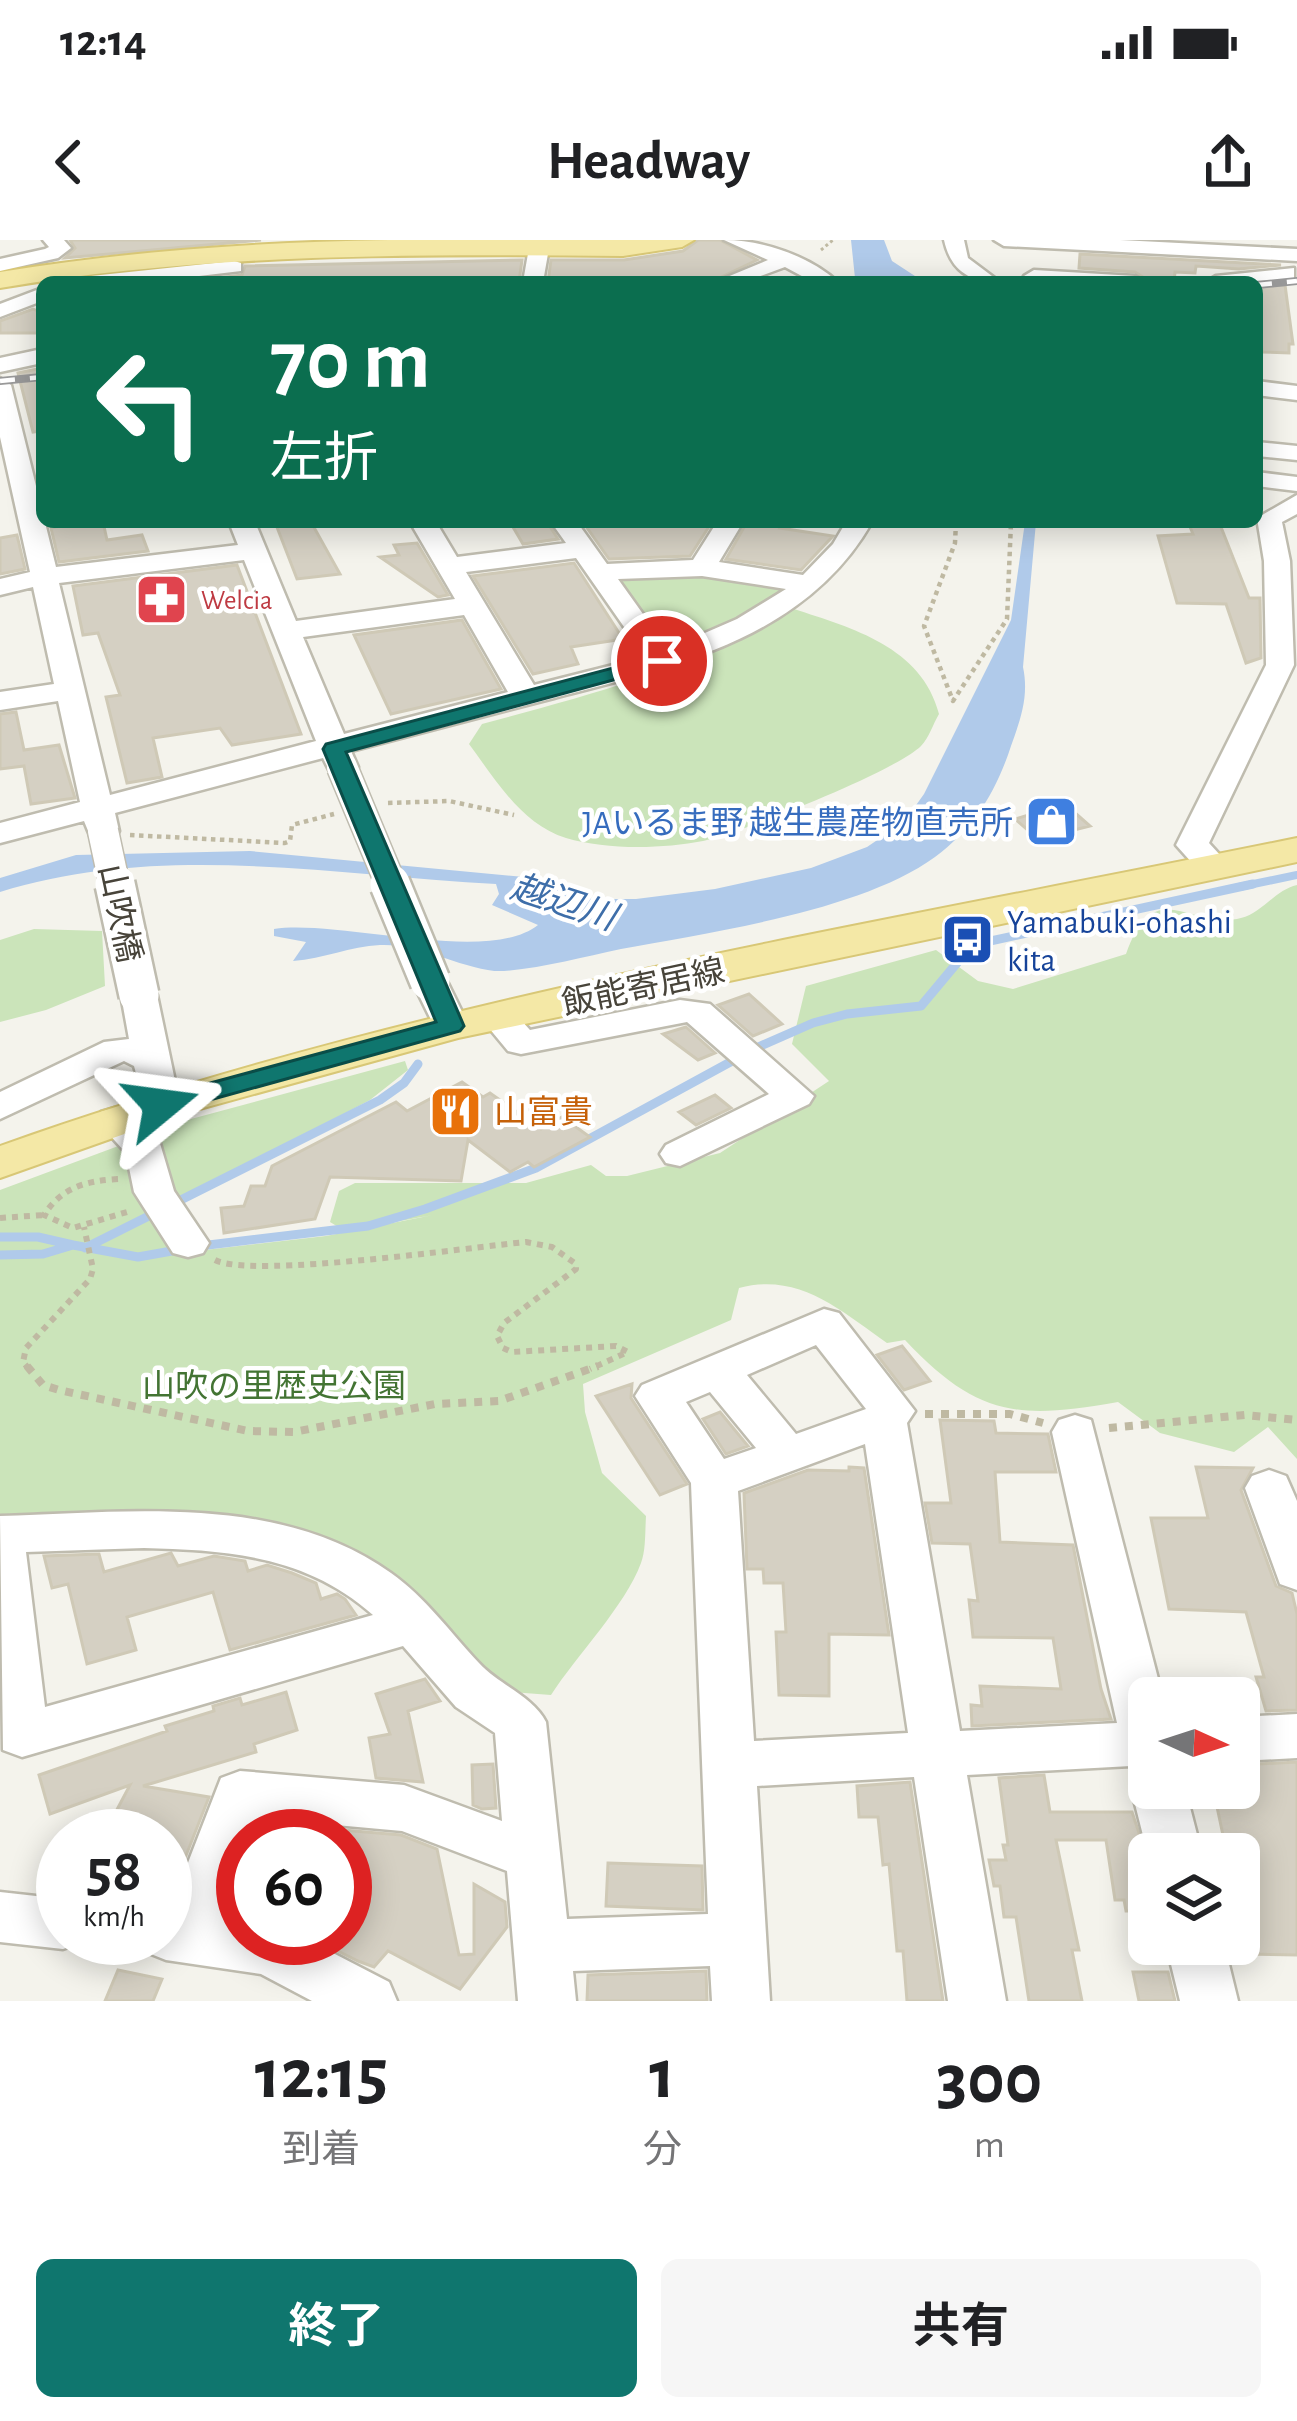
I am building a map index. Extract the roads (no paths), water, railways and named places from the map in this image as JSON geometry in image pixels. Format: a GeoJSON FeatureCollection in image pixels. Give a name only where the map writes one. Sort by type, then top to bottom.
{"type":"FeatureCollection","features":[{"type":"Feature","properties":{"kind":"main road"},"geometry":{"type":"LineString","coordinates":[[1,275],[109,261],[237,260],[319,243],[637,248],[682,240]]}},
{"type":"Feature","properties":{"kind":"main road","name":"飯能寄居線"},"geometry":{"type":"LineString","coordinates":[[0,1163],[115,1120],[157,1083],[1297,850]]}},
{"type":"Feature","properties":{"kind":"street"},"geometry":{"type":"LineString","coordinates":[[1,275],[61,248],[53,240]]}},
{"type":"Feature","properties":{"kind":"street"},"geometry":{"type":"LineString","coordinates":[[734,240],[819,276]]}},
{"type":"Feature","properties":{"kind":"street"},"geometry":{"type":"LineString","coordinates":[[954,240],[959,261],[981,276]]}},
{"type":"Feature","properties":{"kind":"street"},"geometry":{"type":"LineString","coordinates":[[1004,240],[1297,254]]}},
{"type":"Feature","properties":{"kind":"street"},"geometry":{"type":"LineString","coordinates":[[1035,276],[1029,269],[1040,249],[1055,242]]}},
{"type":"Feature","properties":{"kind":"street"},"geometry":{"type":"LineString","coordinates":[[533,276],[539,248]]}},
{"type":"Feature","properties":{"kind":"street"},"geometry":{"type":"LineString","coordinates":[[131,276],[237,260]]}},
{"type":"Feature","properties":{"kind":"street"},"geometry":{"type":"LineString","coordinates":[[741,276],[786,260]]}},
{"type":"Feature","properties":{"kind":"street"},"geometry":{"type":"LineString","coordinates":[[1263,277],[1297,274]]}},
{"type":"Feature","properties":{"kind":"street"},"geometry":{"type":"LineString","coordinates":[[1263,290],[1297,287]]}},
{"type":"Feature","properties":{"kind":"street"},"geometry":{"type":"LineString","coordinates":[[0,311],[36,296]]}},
{"type":"Feature","properties":{"kind":"street"},"geometry":{"type":"LineString","coordinates":[[0,364],[36,357]]}},
{"type":"Feature","properties":{"kind":"street","name":"山吹橋"},"geometry":{"type":"LineString","coordinates":[[0,388],[10,473],[31,520],[69,691],[108,825],[157,1083]]}},
{"type":"Feature","properties":{"kind":"street"},"geometry":{"type":"LineString","coordinates":[[1263,389],[1297,393]]}},
{"type":"Feature","properties":{"kind":"street"},"geometry":{"type":"LineString","coordinates":[[1263,450],[1297,453]]}},
{"type":"Feature","properties":{"kind":"street"},"geometry":{"type":"LineString","coordinates":[[1263,479],[1297,484]]}},
{"type":"Feature","properties":{"kind":"street"},"geometry":{"type":"LineString","coordinates":[[1214,867],[1192,844],[1280,665],[1277,561],[1269,520],[1297,503]]}},
{"type":"Feature","properties":{"kind":"street"},"geometry":{"type":"LineString","coordinates":[[0,525],[31,520]]}},
{"type":"Feature","properties":{"kind":"street"},"geometry":{"type":"LineString","coordinates":[[244,528],[451,1026]]}},
{"type":"Feature","properties":{"kind":"street"},"geometry":{"type":"LineString","coordinates":[[427,528],[526,697]]}},
{"type":"Feature","properties":{"kind":"street"},"geometry":{"type":"LineString","coordinates":[[568,528],[662,661]]}},
{"type":"Feature","properties":{"kind":"street"},"geometry":{"type":"LineString","coordinates":[[702,568],[726,528]]}},
{"type":"Feature","properties":{"kind":"street"},"geometry":{"type":"LineString","coordinates":[[0,833],[108,825],[526,697],[662,661],[717,640],[807,584],[834,562],[855,528]]}},
{"type":"Feature","properties":{"kind":"street"},"geometry":{"type":"LineString","coordinates":[[0,587],[43,577],[254,551]]}},
{"type":"Feature","properties":{"kind":"street"},"geometry":{"type":"LineString","coordinates":[[449,566],[590,560],[702,568],[807,584]]}},
{"type":"Feature","properties":{"kind":"street"},"geometry":{"type":"LineString","coordinates":[[286,632],[472,605]]}},
{"type":"Feature","properties":{"kind":"street"},"geometry":{"type":"LineString","coordinates":[[0,700],[69,691]]}},
{"type":"Feature","properties":{"kind":"street"},"geometry":{"type":"LineString","coordinates":[[496,1016],[521,1043],[680,1011],[698,1012],[795,1096],[680,1154]]}},
{"type":"Feature","properties":{"kind":"street"},"geometry":{"type":"LineString","coordinates":[[0,1107],[117,1050],[133,1050],[157,1083]]}},
{"type":"Feature","properties":{"kind":"street"},"geometry":{"type":"LineString","coordinates":[[115,1120],[145,1149],[155,1191],[188,1243]]}},
{"type":"Feature","properties":{"kind":"street"},"geometry":{"type":"LineString","coordinates":[[741,2001],[714,1481],[658,1396],[824,1324],[888,1416],[977,2001]]}},
{"type":"Feature","properties":{"kind":"street"},"geometry":{"type":"LineString","coordinates":[[716,1369],[788,1455]]}},
{"type":"Feature","properties":{"kind":"street"},"geometry":{"type":"LineString","coordinates":[[714,1481],[888,1416]]}},
{"type":"Feature","properties":{"kind":"street"},"geometry":{"type":"LineString","coordinates":[[1075,1432],[1132,1677]]}},
{"type":"Feature","properties":{"kind":"street"},"geometry":{"type":"LineString","coordinates":[[1269,1488],[1297,1571]]}},
{"type":"Feature","properties":{"kind":"street"},"geometry":{"type":"LineString","coordinates":[[417,1622],[22,1735],[0,1534],[218,1533],[296,1544],[367,1581],[417,1622],[477,1695],[520,1721],[544,1974],[737,1939]]}},
{"type":"Feature","properties":{"kind":"street"},"geometry":{"type":"LineString","coordinates":[[1260,1738],[1297,1736]]}},
{"type":"Feature","properties":{"kind":"street"},"geometry":{"type":"LineString","coordinates":[[726,1765],[1128,1747]]}},
{"type":"Feature","properties":{"kind":"street"},"geometry":{"type":"LineString","coordinates":[[192,1901],[240,1794],[404,1808],[533,1857]]}},
{"type":"Feature","properties":{"kind":"street"},"geometry":{"type":"LineString","coordinates":[[0,1917],[36,1921]]}},
{"type":"Feature","properties":{"kind":"street"},"geometry":{"type":"LineString","coordinates":[[192,1937],[270,1949],[368,2001]]}},
{"type":"Feature","properties":{"kind":"street"},"geometry":{"type":"LineString","coordinates":[[1200,1965],[1209,2001]]}},
{"type":"Feature","properties":{"kind":"water"},"geometry":{"type":"Polygon","coordinates":[[[851,240],[884,240],[892,261],[915,276],[855,276],[851,240]]]}},
{"type":"Feature","properties":{"kind":"water","name":"越辺川"},"geometry":{"type":"Polygon","coordinates":[[[1024,528],[1035,528],[1024,697],[998,779],[982,808],[949,846],[904,876],[784,917],[504,971],[396,946],[369,946],[293,961],[306,942],[274,936],[274,929],[302,928],[485,941],[515,936],[538,925],[492,905],[499,894],[496,884],[310,869],[184,865],[122,868],[0,892],[0,878],[76,855],[250,851],[535,878],[592,899],[715,889],[811,868],[867,847],[904,822],[924,794],[1011,620],[1024,528]]]}},
{"type":"Feature","properties":{"kind":"waterway"},"geometry":{"type":"LineString","coordinates":[[1243,886],[1297,875]]}},
{"type":"Feature","properties":{"kind":"waterway"},"geometry":{"type":"LineString","coordinates":[[1243,886],[1253,884]]}},
{"type":"Feature","properties":{"kind":"waterway"},"geometry":{"type":"LineString","coordinates":[[200,1246],[368,1226],[425,1209],[536,1168],[756,1048],[813,1023],[847,1014],[921,1006],[972,945],[1243,886]]}},
{"type":"Feature","properties":{"kind":"waterway"},"geometry":{"type":"LineString","coordinates":[[86,1247],[380,1100],[404,1083],[418,1064]]}},
{"type":"Feature","properties":{"kind":"waterway"},"geometry":{"type":"LineString","coordinates":[[0,1237],[38,1237],[73,1245]]}},
{"type":"Feature","properties":{"kind":"waterway"},"geometry":{"type":"LineString","coordinates":[[0,1255],[43,1254],[73,1245]]}},
{"type":"Feature","properties":{"kind":"waterway"},"geometry":{"type":"LineString","coordinates":[[73,1245],[86,1247]]}},
{"type":"Feature","properties":{"kind":"waterway"},"geometry":{"type":"LineString","coordinates":[[86,1247],[138,1257],[183,1249]]}},
{"type":"Feature","properties":{"kind":"railway"},"geometry":{"type":"LineString","coordinates":[[1263,284],[1297,281]]}},
{"type":"Feature","properties":{"kind":"railway"},"geometry":{"type":"LineString","coordinates":[[0,381],[36,378]]}},
{"type":"Feature","properties":{"kind":"place","name":"Welcia"},"geometry":{"type":"Point","coordinates":[162,600]}},
{"type":"Feature","properties":{"kind":"place","name":"JAいるま野 越生農産物直売所"},"geometry":{"type":"Point","coordinates":[1052,822]}},
{"type":"Feature","properties":{"kind":"place","name":"Yamabuki-ohashi kita"},"geometry":{"type":"Point","coordinates":[968,940]}},
{"type":"Feature","properties":{"kind":"place","name":"山富貴"},"geometry":{"type":"Point","coordinates":[455,1111]}},
{"type":"Feature","properties":{"kind":"park label","name":"山吹の里歴史公園"},"geometry":{"type":"Point","coordinates":[274,1385]}}]}
